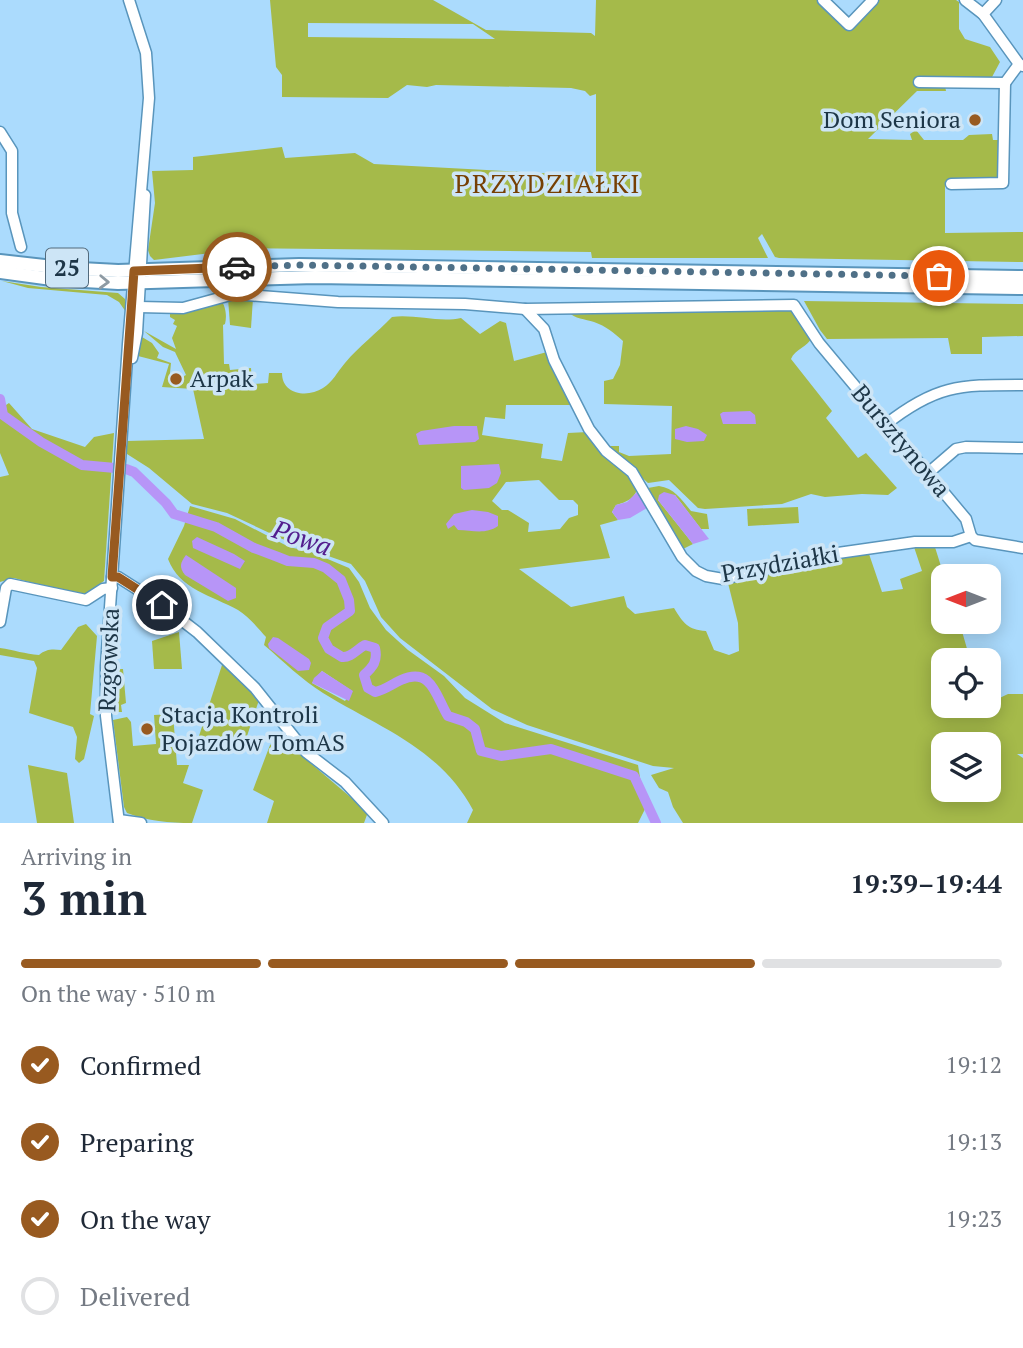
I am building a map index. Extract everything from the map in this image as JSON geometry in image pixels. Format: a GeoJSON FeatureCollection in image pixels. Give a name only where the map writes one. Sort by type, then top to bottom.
{"type":"FeatureCollection","features":[{"type":"Feature","properties":{"kind":"main road","name":"25"},"geometry":{"type":"LineString","coordinates":[[0,261],[137,277],[315,277],[1023,288]]}},
{"type":"Feature","properties":{"kind":"main road","name":"25"},"geometry":{"type":"LineString","coordinates":[[0,272],[68,280],[282,265],[1023,277]]}},
{"type":"Feature","properties":{"kind":"street"},"geometry":{"type":"LineString","coordinates":[[129,0],[142,35],[148,72],[149,102],[144,170],[146,208],[134,321]]}},
{"type":"Feature","properties":{"kind":"street"},"geometry":{"type":"LineString","coordinates":[[822,0],[849,25],[873,0]]}},
{"type":"Feature","properties":{"kind":"street"},"geometry":{"type":"LineString","coordinates":[[951,184],[1003,183],[1005,83],[1021,65],[982,14],[965,0]]}},
{"type":"Feature","properties":{"kind":"street"},"geometry":{"type":"LineString","coordinates":[[982,14],[996,0]]}},
{"type":"Feature","properties":{"kind":"street"},"geometry":{"type":"LineString","coordinates":[[919,82],[1005,83]]}},
{"type":"Feature","properties":{"kind":"street"},"geometry":{"type":"LineString","coordinates":[[0,132],[12,151],[12,213],[22,247]]}},
{"type":"Feature","properties":{"kind":"street"},"geometry":{"type":"LineString","coordinates":[[134,321],[139,307],[137,277]]}},
{"type":"Feature","properties":{"kind":"street"},"geometry":{"type":"LineString","coordinates":[[139,307],[183,308],[234,294],[338,302],[465,304],[525,309]]}},
{"type":"Feature","properties":{"kind":"street","name":"Bursztynowa"},"geometry":{"type":"LineString","coordinates":[[525,309],[794,305],[819,343],[966,519],[971,536]]}},
{"type":"Feature","properties":{"kind":"street","name":"Przydziałki"},"geometry":{"type":"LineString","coordinates":[[525,309],[544,329],[563,380],[589,429],[606,451],[632,472],[682,558],[696,571],[723,579],[831,554],[915,541],[954,542],[971,536]]}},
{"type":"Feature","properties":{"kind":"street","name":"Rzgowska"},"geometry":{"type":"LineString","coordinates":[[119,822],[105,706],[106,656],[127,371],[134,350],[134,321]]}},
{"type":"Feature","properties":{"kind":"street"},"geometry":{"type":"LineString","coordinates":[[885,425],[909,406],[946,389],[1023,385]]}},
{"type":"Feature","properties":{"kind":"street"},"geometry":{"type":"LineString","coordinates":[[927,474],[956,449],[1023,448]]}},
{"type":"Feature","properties":{"kind":"street"},"geometry":{"type":"LineString","coordinates":[[971,536],[975,540],[1023,548]]}},
{"type":"Feature","properties":{"kind":"street"},"geometry":{"type":"LineString","coordinates":[[0,622],[6,588],[10,584],[86,600],[118,577],[162,605],[197,632],[255,688],[306,752],[345,782],[383,823]]}},
{"type":"Feature","properties":{"kind":"street"},"geometry":{"type":"LineString","coordinates":[[119,822],[141,823]]}},
{"type":"Feature","properties":{"kind":"green space"},"geometry":{"type":"Polygon","coordinates":[[[270,0],[433,0],[486,30],[591,33],[595,36],[596,0],[818,0],[849,29],[878,0],[956,0],[959,2],[959,29],[965,39],[990,47],[1000,62],[992,77],[921,78],[945,86],[946,91],[917,91],[868,139],[912,140],[910,134],[916,130],[924,140],[963,140],[969,135],[992,134],[993,140],[998,140],[997,178],[990,181],[945,182],[945,233],[1023,232],[1023,262],[779,258],[775,257],[762,234],[758,238],[768,258],[592,258],[591,252],[240,248],[154,260],[148,250],[155,203],[152,171],[193,170],[193,157],[282,147],[285,158],[355,153],[374,164],[596,176],[596,94],[590,96],[585,91],[571,88],[407,85],[388,98],[282,97],[282,75],[276,67],[270,0]],[[308,23],[308,37],[495,39],[473,24],[308,23]]]}},
{"type":"Feature","properties":{"kind":"green space"},"geometry":{"type":"Polygon","coordinates":[[[2,281],[118,293],[125,299],[126,312],[119,302],[107,295],[28,288],[2,281]]]}},
{"type":"Feature","properties":{"kind":"green space"},"geometry":{"type":"Polygon","coordinates":[[[228,298],[253,298],[251,328],[230,325],[228,298]]]}},
{"type":"Feature","properties":{"kind":"green space"},"geometry":{"type":"Polygon","coordinates":[[[220,299],[226,314],[223,325],[224,364],[229,364],[230,370],[251,368],[252,384],[268,383],[269,373],[282,373],[286,386],[303,393],[317,391],[326,386],[350,357],[392,317],[444,320],[461,318],[480,334],[500,321],[506,323],[514,361],[547,352],[574,405],[506,405],[505,419],[485,417],[482,435],[543,444],[541,458],[562,461],[568,433],[588,432],[627,471],[638,486],[630,499],[616,505],[612,512],[618,520],[600,525],[610,558],[519,569],[571,607],[624,596],[627,607],[635,614],[674,608],[687,625],[706,631],[714,650],[729,655],[739,651],[738,623],[728,583],[807,563],[869,554],[882,592],[903,589],[900,579],[922,571],[913,544],[934,544],[940,564],[931,564],[931,634],[963,634],[967,648],[931,648],[931,718],[1001,718],[1001,697],[1008,694],[1023,694],[1023,754],[1017,754],[1023,758],[1023,823],[683,823],[668,792],[659,788],[651,775],[674,768],[653,766],[527,725],[492,709],[400,638],[381,617],[365,581],[351,564],[291,543],[227,513],[192,504],[149,468],[127,454],[127,441],[204,439],[193,389],[162,387],[169,364],[138,356],[142,337],[152,343],[159,353],[157,358],[171,363],[169,383],[183,384],[186,375],[175,352],[163,347],[144,331],[176,349],[172,338],[177,326],[173,324],[175,320],[170,317],[170,312],[220,299]],[[539,480],[506,482],[492,501],[502,510],[508,510],[529,523],[528,532],[560,529],[569,518],[578,515],[578,505],[573,500],[559,500],[539,480]]]}},
{"type":"Feature","properties":{"kind":"green space"},"geometry":{"type":"Polygon","coordinates":[[[804,301],[1023,304],[1023,336],[982,337],[982,354],[951,354],[948,338],[827,339],[804,301]]]}},
{"type":"Feature","properties":{"kind":"green space"},"geometry":{"type":"Polygon","coordinates":[[[792,308],[812,337],[791,359],[832,411],[826,418],[858,458],[866,453],[897,488],[888,495],[825,497],[811,494],[782,504],[698,508],[669,480],[648,483],[607,446],[619,446],[619,452],[629,456],[671,454],[672,406],[604,404],[604,381],[613,379],[620,365],[623,341],[602,326],[568,312],[792,308]]]}},
{"type":"Feature","properties":{"kind":"green space"},"geometry":{"type":"Polygon","coordinates":[[[9,403],[32,429],[85,447],[94,437],[114,433],[104,581],[82,596],[14,578],[0,582],[0,477],[9,475],[0,453],[0,409],[9,403]]]}},
{"type":"Feature","properties":{"kind":"green space"},"geometry":{"type":"Polygon","coordinates":[[[659,486],[673,492],[691,511],[707,514],[709,529],[701,529],[675,495],[658,500],[693,544],[681,550],[648,490],[659,486]]]}},
{"type":"Feature","properties":{"kind":"green space"},"geometry":{"type":"Polygon","coordinates":[[[190,506],[235,519],[289,547],[311,552],[349,568],[359,582],[370,608],[386,630],[444,676],[465,698],[505,723],[638,765],[645,809],[638,823],[467,823],[473,810],[444,770],[407,741],[315,688],[264,645],[266,637],[245,615],[188,585],[180,578],[168,559],[184,526],[190,506]],[[322,671],[312,683],[345,701],[352,691],[322,671]]]}},
{"type":"Feature","properties":{"kind":"green space"},"geometry":{"type":"Polygon","coordinates":[[[798,507],[799,523],[748,526],[747,509],[798,507]]]}},
{"type":"Feature","properties":{"kind":"green space"},"geometry":{"type":"Polygon","coordinates":[[[86,624],[97,636],[90,714],[94,716],[84,759],[79,763],[75,759],[77,737],[73,727],[29,713],[37,668],[34,661],[0,655],[0,648],[39,655],[49,650],[61,650],[78,627],[86,624]]]}},
{"type":"Feature","properties":{"kind":"green space"},"geometry":{"type":"Polygon","coordinates":[[[179,632],[182,669],[154,669],[152,641],[179,632]]]}},
{"type":"Feature","properties":{"kind":"green space"},"geometry":{"type":"Polygon","coordinates":[[[223,662],[237,673],[259,700],[242,751],[199,736],[223,662]]]}},
{"type":"Feature","properties":{"kind":"green space"},"geometry":{"type":"Polygon","coordinates":[[[113,669],[123,669],[126,703],[121,705],[122,712],[113,712],[113,669]]]}},
{"type":"Feature","properties":{"kind":"green space"},"geometry":{"type":"Polygon","coordinates":[[[173,714],[177,765],[189,765],[183,783],[203,790],[192,823],[143,818],[127,813],[124,807],[113,720],[127,717],[131,722],[133,746],[156,744],[154,715],[173,714]]]}},
{"type":"Feature","properties":{"kind":"green space"},"geometry":{"type":"Polygon","coordinates":[[[285,733],[301,755],[368,812],[364,823],[267,823],[274,801],[253,790],[270,745],[285,733]]]}},
{"type":"Feature","properties":{"kind":"green space"},"geometry":{"type":"Polygon","coordinates":[[[28,765],[67,773],[74,823],[37,823],[28,765]]]}},
{"type":"Feature","properties":{"kind":"shaded area"},"geometry":{"type":"Polygon","coordinates":[[[750,411],[755,415],[756,424],[723,424],[720,414],[723,412],[750,411]]]}},
{"type":"Feature","properties":{"kind":"shaded area"},"geometry":{"type":"Polygon","coordinates":[[[477,426],[479,439],[475,442],[419,445],[416,434],[421,431],[477,426]]]}},
{"type":"Feature","properties":{"kind":"shaded area"},"geometry":{"type":"Polygon","coordinates":[[[686,426],[707,435],[704,441],[687,442],[675,439],[675,429],[686,426]]]}},
{"type":"Feature","properties":{"kind":"shaded area"},"geometry":{"type":"Polygon","coordinates":[[[499,464],[501,473],[497,483],[489,488],[461,488],[461,466],[499,464]]]}},
{"type":"Feature","properties":{"kind":"shaded area"},"geometry":{"type":"Polygon","coordinates":[[[637,492],[648,501],[647,508],[630,518],[618,520],[612,512],[616,505],[627,502],[637,492]]]}},
{"type":"Feature","properties":{"kind":"shaded area"},"geometry":{"type":"Polygon","coordinates":[[[664,492],[675,495],[709,539],[693,544],[658,500],[659,495],[664,492]]]}},
{"type":"Feature","properties":{"kind":"shaded area"},"geometry":{"type":"Polygon","coordinates":[[[472,510],[498,516],[498,526],[483,531],[458,530],[454,525],[448,529],[446,524],[454,514],[472,510]]]}},
{"type":"Feature","properties":{"kind":"shaded area"},"geometry":{"type":"Polygon","coordinates":[[[197,537],[245,561],[240,569],[193,548],[192,541],[197,537]]]}},
{"type":"Feature","properties":{"kind":"shaded area"},"geometry":{"type":"Polygon","coordinates":[[[186,555],[236,588],[236,598],[228,601],[185,575],[181,565],[186,555]]]}},
{"type":"Feature","properties":{"kind":"shaded area"},"geometry":{"type":"Polygon","coordinates":[[[273,637],[309,659],[309,670],[298,671],[269,648],[268,644],[273,637]]]}},
{"type":"Feature","properties":{"kind":"shaded area"},"geometry":{"type":"Polygon","coordinates":[[[322,671],[353,691],[349,701],[312,683],[322,671]]]}},
{"type":"Feature","properties":{"kind":"waterway","name":"Powa"},"geometry":{"type":"LineString","coordinates":[[0,399],[3,415],[41,442],[82,465],[134,472],[174,514],[216,527],[254,548],[288,561],[314,563],[326,568],[341,580],[349,600],[350,611],[327,627],[323,638],[329,649],[342,657],[351,655],[365,645],[375,648],[374,663],[364,675],[368,688],[375,692],[401,680],[420,677],[432,686],[448,716],[466,722],[475,729],[481,751],[501,756],[551,749],[634,776],[656,823]]}},
{"type":"Feature","properties":{"kind":"way so far"},"geometry":{"type":"LineString","coordinates":[[237,267],[299,265],[939,276]]}},
{"type":"Feature","properties":{"kind":"place","name":"Dom Seniora"},"geometry":{"type":"Point","coordinates":[975,120]}},
{"type":"Feature","properties":{"kind":"place","name":"Arpak"},"geometry":{"type":"Point","coordinates":[176,379]}},
{"type":"Feature","properties":{"kind":"place","name":"Stacja Kontroli Pojazdów TomAS"},"geometry":{"type":"Point","coordinates":[147,729]}},
{"type":"Feature","properties":{"kind":"district","name":"PRZYDZIAŁKI"},"geometry":{"type":"Point","coordinates":[548,184]}},
{"type":"Feature","properties":{"kind":"route"},"geometry":{"type":"LineString","coordinates":[[162,605],[118,577],[112,577],[134,271],[237,267]]}}]}
